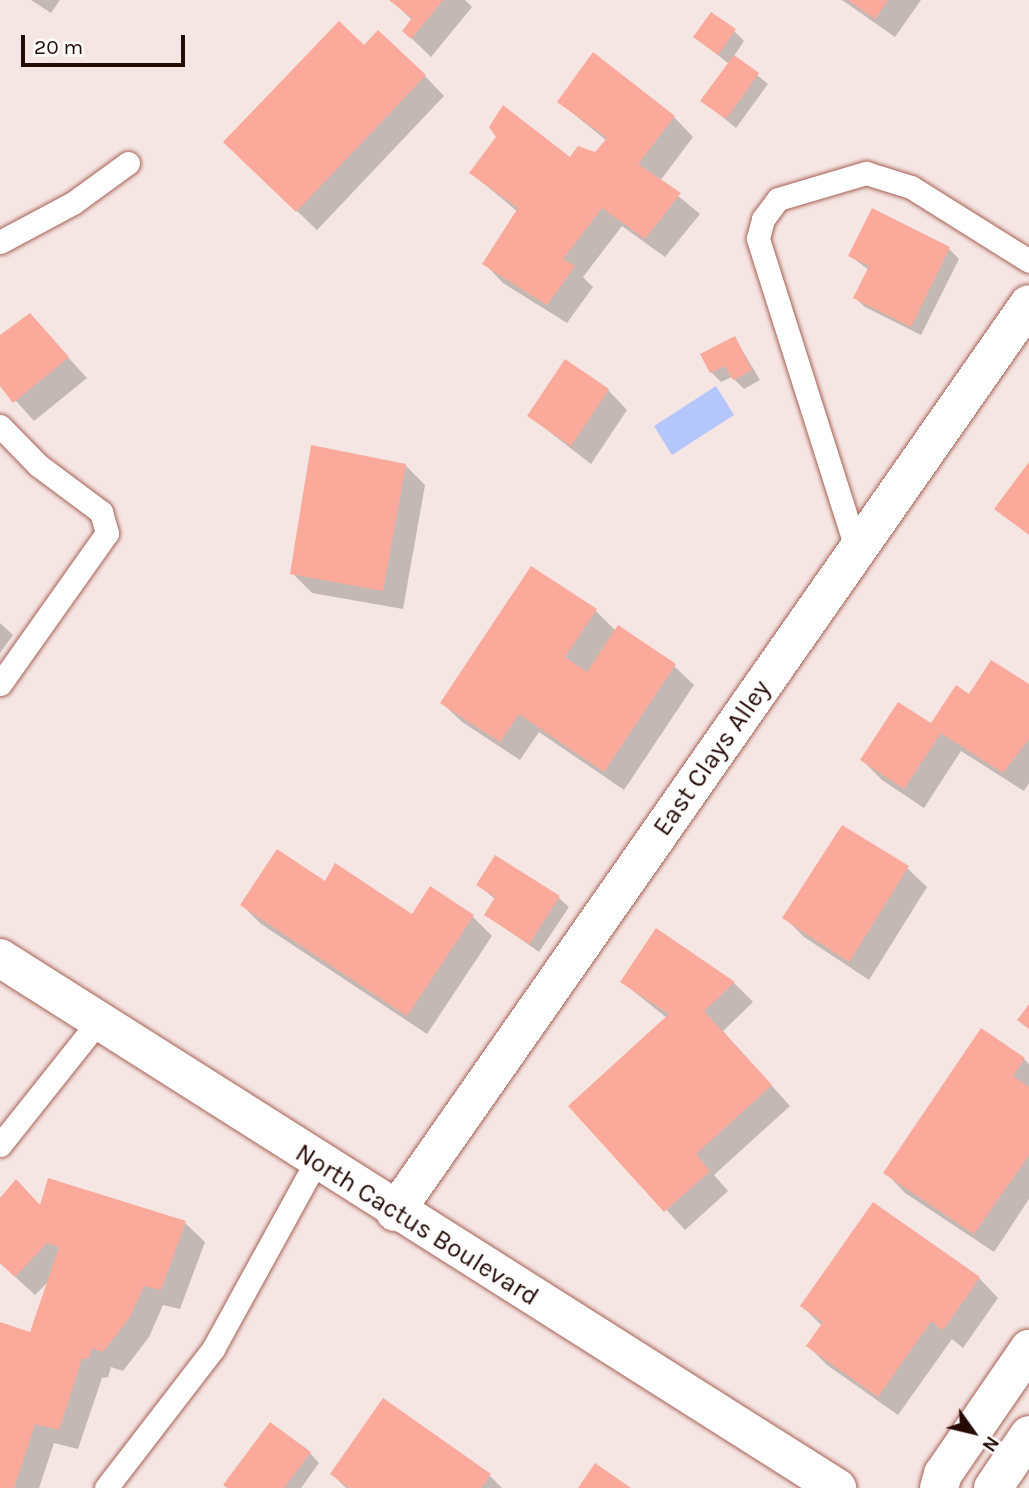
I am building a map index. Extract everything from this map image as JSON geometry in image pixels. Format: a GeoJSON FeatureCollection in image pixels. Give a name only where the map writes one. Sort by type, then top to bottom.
{"type":"FeatureCollection","features":[{"type":"Feature","properties":{"kind":"street","name":"East Clays Alley"},"geometry":{"type":"LineString","coordinates":[[395,1212],[1029,304]]}},
{"type":"Feature","properties":{"kind":"street","name":"North Cactus Boulevard"},"geometry":{"type":"LineString","coordinates":[[0,958],[316,1162],[837,1488]]}},
{"type":"Feature","properties":{"kind":"street"},"geometry":{"type":"LineString","coordinates":[[939,1488],[943,1474],[1029,1349]]}},
{"type":"Feature","properties":{"kind":"street"},"geometry":{"type":"LineString","coordinates":[[993,1488],[1029,1435]]}},
{"type":"Feature","properties":{"kind":"lane"},"geometry":{"type":"LineString","coordinates":[[0,242],[73,203],[128,163]]}},
{"type":"Feature","properties":{"kind":"lane"},"geometry":{"type":"LineString","coordinates":[[857,551],[758,238],[763,219],[778,199],[866,173],[911,187],[1029,261]]}},
{"type":"Feature","properties":{"kind":"lane"},"geometry":{"type":"LineString","coordinates":[[0,426],[38,465],[102,512],[107,533],[0,684]]}},
{"type":"Feature","properties":{"kind":"lane"},"geometry":{"type":"LineString","coordinates":[[0,1145],[97,1023]]}},
{"type":"Feature","properties":{"kind":"lane"},"geometry":{"type":"LineString","coordinates":[[106,1488],[213,1349],[316,1162]]}},
{"type":"Feature","properties":{"kind":"water"},"geometry":{"type":"Polygon","coordinates":[[[716,386],[734,415],[672,455],[654,426],[716,386]]]}},
{"type":"Feature","properties":{"kind":"building"},"geometry":{"type":"Polygon","coordinates":[[[389,0],[443,0],[411,39],[402,31],[412,18],[389,0]]]}},
{"type":"Feature","properties":{"kind":"building"},"geometry":{"type":"Polygon","coordinates":[[[848,0],[888,0],[875,19],[848,0]]]}},
{"type":"Feature","properties":{"kind":"building"},"geometry":{"type":"Polygon","coordinates":[[[711,12],[736,29],[718,55],[693,37],[711,12]]]}},
{"type":"Feature","properties":{"kind":"building"},"geometry":{"type":"Polygon","coordinates":[[[339,21],[364,45],[378,30],[426,75],[296,212],[223,142],[339,21]]]}},
{"type":"Feature","properties":{"kind":"building"},"geometry":{"type":"Polygon","coordinates":[[[593,52],[675,116],[638,164],[681,193],[645,239],[602,208],[563,259],[575,266],[547,305],[482,264],[518,208],[469,173],[496,137],[489,127],[503,105],[570,157],[578,146],[595,152],[607,138],[557,102],[593,52]]]}},
{"type":"Feature","properties":{"kind":"building"},"geometry":{"type":"Polygon","coordinates":[[[734,55],[759,73],[726,119],[700,101],[734,55]]]}},
{"type":"Feature","properties":{"kind":"building"},"geometry":{"type":"Polygon","coordinates":[[[872,208],[950,247],[911,327],[853,298],[869,266],[848,256],[872,208]]]}},
{"type":"Feature","properties":{"kind":"building"},"geometry":{"type":"Polygon","coordinates":[[[30,313],[69,357],[13,403],[0,386],[0,335],[30,313]]]}},
{"type":"Feature","properties":{"kind":"building"},"geometry":{"type":"Polygon","coordinates":[[[735,336],[752,370],[733,380],[725,366],[710,373],[700,354],[735,336]]]}},
{"type":"Feature","properties":{"kind":"building"},"geometry":{"type":"Polygon","coordinates":[[[565,359],[609,389],[571,446],[527,416],[565,359]]]}},
{"type":"Feature","properties":{"kind":"building"},"geometry":{"type":"Polygon","coordinates":[[[311,445],[406,464],[383,591],[290,574],[311,445]]]}},
{"type":"Feature","properties":{"kind":"building"},"geometry":{"type":"Polygon","coordinates":[[[1029,462],[1029,535],[994,509],[1029,462]]]}},
{"type":"Feature","properties":{"kind":"building"},"geometry":{"type":"Polygon","coordinates":[[[531,566],[597,609],[565,657],[587,672],[618,625],[676,664],[604,772],[519,714],[500,742],[440,703],[531,566]]]}},
{"type":"Feature","properties":{"kind":"building"},"geometry":{"type":"Polygon","coordinates":[[[991,660],[1029,684],[1029,739],[1003,773],[941,733],[904,789],[860,760],[898,702],[931,723],[956,685],[969,694],[991,660]]]}},
{"type":"Feature","properties":{"kind":"building"},"geometry":{"type":"Polygon","coordinates":[[[842,825],[909,866],[849,962],[782,918],[842,825]]]}},
{"type":"Feature","properties":{"kind":"building"},"geometry":{"type":"Polygon","coordinates":[[[277,849],[325,881],[335,863],[412,914],[430,886],[474,915],[407,1016],[240,905],[277,849]]]}},
{"type":"Feature","properties":{"kind":"building"},"geometry":{"type":"Polygon","coordinates":[[[495,855],[560,896],[529,944],[484,915],[495,897],[476,885],[495,855]]]}},
{"type":"Feature","properties":{"kind":"building"},"geometry":{"type":"Polygon","coordinates":[[[656,928],[735,982],[704,1011],[772,1085],[696,1154],[710,1171],[664,1212],[568,1106],[669,1014],[620,982],[656,928]]]}},
{"type":"Feature","properties":{"kind":"building"},"geometry":{"type":"Polygon","coordinates":[[[1029,1004],[1029,1029],[1017,1020],[1029,1004]]]}},
{"type":"Feature","properties":{"kind":"building"},"geometry":{"type":"Polygon","coordinates":[[[981,1028],[1025,1058],[1013,1076],[1029,1087],[1029,1155],[974,1234],[883,1173],[981,1028]]]}},
{"type":"Feature","properties":{"kind":"building"},"geometry":{"type":"Polygon","coordinates":[[[48,1178],[186,1221],[161,1290],[144,1286],[130,1317],[103,1352],[92,1348],[89,1358],[82,1359],[59,1430],[35,1424],[14,1488],[0,1488],[0,1322],[30,1332],[59,1247],[47,1243],[15,1277],[0,1263],[0,1198],[16,1179],[40,1205],[48,1178]]]}},
{"type":"Feature","properties":{"kind":"building"},"geometry":{"type":"Polygon","coordinates":[[[873,1202],[980,1277],[943,1330],[931,1321],[878,1397],[806,1346],[823,1322],[800,1306],[873,1202]]]}},
{"type":"Feature","properties":{"kind":"building"},"geometry":{"type":"Polygon","coordinates":[[[383,1398],[491,1474],[481,1488],[349,1488],[330,1474],[383,1398]]]}},
{"type":"Feature","properties":{"kind":"building"},"geometry":{"type":"Polygon","coordinates":[[[270,1422],[311,1452],[284,1488],[227,1488],[223,1485],[270,1422]]]}},
{"type":"Feature","properties":{"kind":"building"},"geometry":{"type":"Polygon","coordinates":[[[595,1463],[631,1488],[578,1488],[595,1463]]]}}]}
